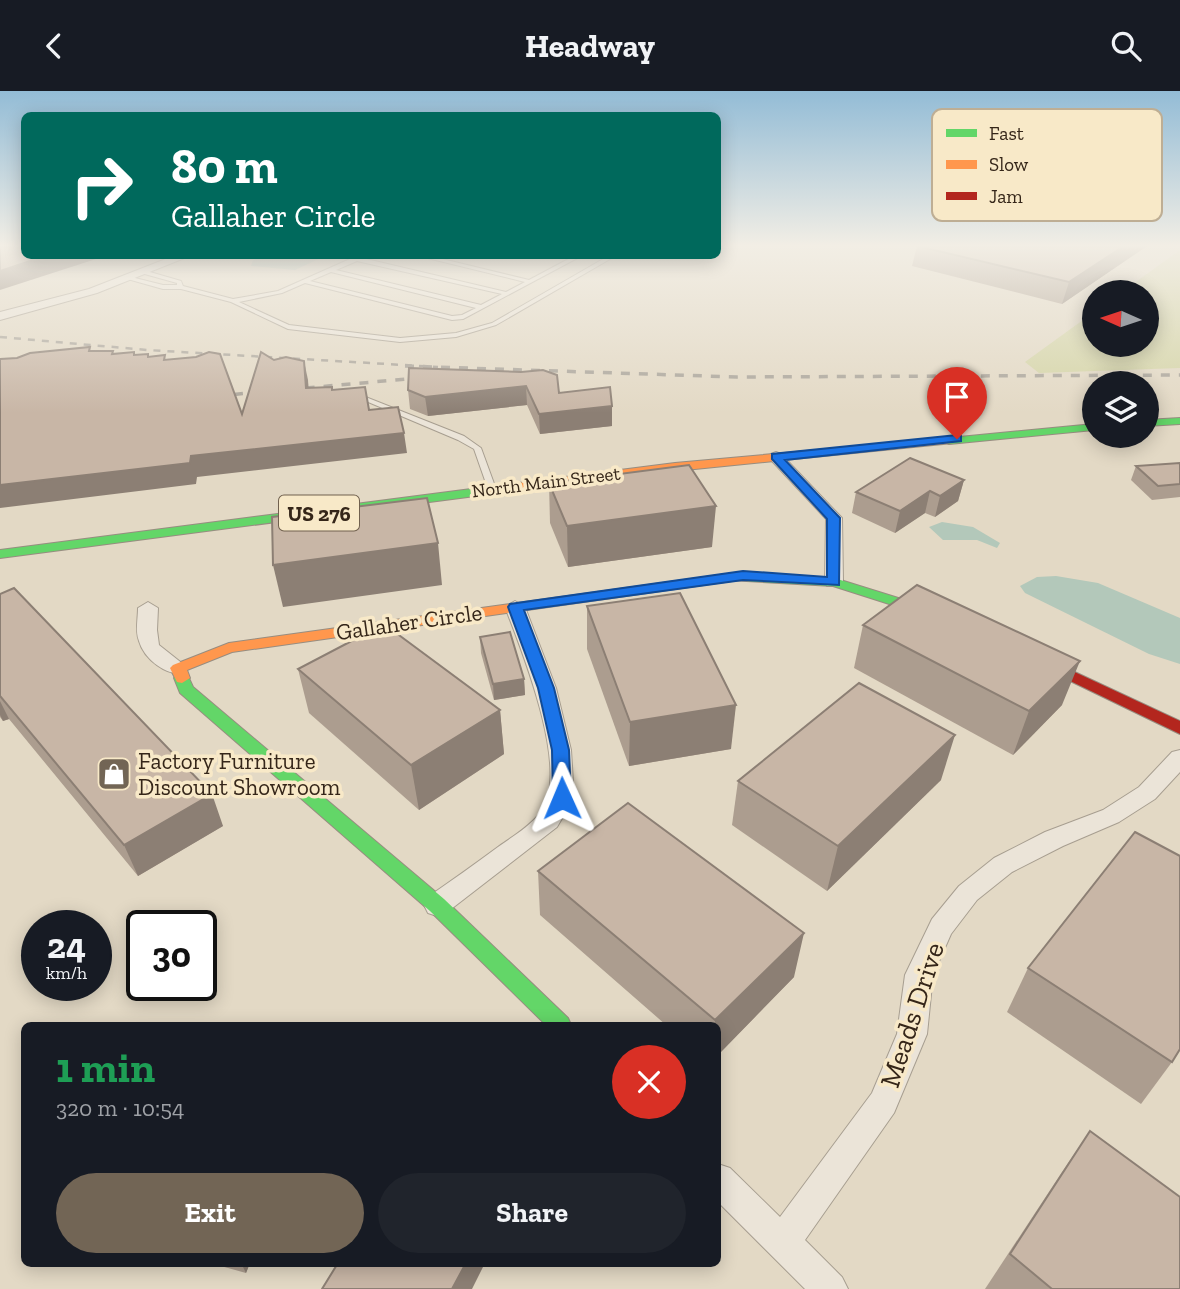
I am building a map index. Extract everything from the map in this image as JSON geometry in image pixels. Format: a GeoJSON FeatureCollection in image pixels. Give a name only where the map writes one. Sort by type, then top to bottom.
{"type":"FeatureCollection","features":[{"type":"Feature","properties":{"kind":"street"},"geometry":{"type":"LineString","coordinates":[[0,316],[54,302]]}},
{"type":"Feature","properties":{"kind":"street"},"geometry":{"type":"LineString","coordinates":[[1159,423],[1179,422]]}},
{"type":"Feature","properties":{"kind":"street","name":"North Main Street"},"geometry":{"type":"LineString","coordinates":[[0,554],[492,489],[776,457],[1082,428]]}},
{"type":"Feature","properties":{"kind":"street"},"geometry":{"type":"LineString","coordinates":[[776,457],[834,518],[834,582]]}},
{"type":"Feature","properties":{"kind":"street","name":"Gallaher Circle"},"geometry":{"type":"LineString","coordinates":[[178,669],[229,648],[743,576],[834,582],[956,621]]}},
{"type":"Feature","properties":{"kind":"street"},"geometry":{"type":"LineString","coordinates":[[437,905],[548,821],[562,798],[560,750],[546,688],[515,607]]}},
{"type":"Feature","properties":{"kind":"street"},"geometry":{"type":"LineString","coordinates":[[148,608],[145,639],[155,656],[178,669],[186,689],[437,905],[557,1022]]}},
{"type":"Feature","properties":{"kind":"street"},"geometry":{"type":"LineString","coordinates":[[1019,651],[1180,728]]}},
{"type":"Feature","properties":{"kind":"street","name":"Meads Drive"},"geometry":{"type":"LineString","coordinates":[[782,1243],[883,1103],[912,1034],[919,975],[941,927],[968,893],[1003,865],[1054,839],[1111,816],[1147,793],[1180,758]]}},
{"type":"Feature","properties":{"kind":"street"},"geometry":{"type":"LineString","coordinates":[[721,1182],[830,1289]]}},
{"type":"Feature","properties":{"kind":"lane"},"geometry":{"type":"LineString","coordinates":[[235,302],[288,327],[400,340],[456,335],[494,324],[533,302]]}},
{"type":"Feature","properties":{"kind":"lane"},"geometry":{"type":"LineString","coordinates":[[384,302],[446,318],[463,317],[491,302]]}},
{"type":"Feature","properties":{"kind":"lane"},"geometry":{"type":"LineString","coordinates":[[460,302],[481,307]]}},
{"type":"Feature","properties":{"kind":"lane"},"geometry":{"type":"LineString","coordinates":[[347,391],[412,416],[477,448],[492,489]]}},
{"type":"Feature","properties":{"kind":"green space"},"geometry":{"type":"Polygon","coordinates":[[[1159,302],[1180,302],[1180,368],[1039,373],[1025,362],[1082,321],[1082,357],[1159,357],[1159,302]]]}},
{"type":"Feature","properties":{"kind":"shaded area"},"geometry":{"type":"Polygon","coordinates":[[[942,522],[973,527],[1000,543],[997,548],[977,540],[943,540],[929,527],[942,522]]]}},
{"type":"Feature","properties":{"kind":"shaded area"},"geometry":{"type":"Polygon","coordinates":[[[1056,576],[1098,583],[1180,618],[1180,664],[1149,654],[1025,593],[1020,586],[1037,577],[1056,576]]]}},
{"type":"Feature","properties":{"kind":"building"},"geometry":{"type":"Polygon","coordinates":[[[90,347],[89,351],[113,351],[112,354],[134,352],[134,355],[148,354],[148,357],[165,355],[164,360],[196,357],[209,352],[220,354],[242,414],[261,352],[274,360],[286,357],[304,361],[306,388],[332,387],[332,390],[365,387],[369,410],[398,407],[404,433],[191,456],[190,463],[0,485],[0,359],[90,347]]]}},
{"type":"Feature","properties":{"kind":"building"},"geometry":{"type":"Polygon","coordinates":[[[409,368],[521,372],[543,370],[557,375],[559,393],[610,387],[612,406],[539,414],[526,386],[425,397],[408,390],[409,368]]]}},
{"type":"Feature","properties":{"kind":"building"},"geometry":{"type":"Polygon","coordinates":[[[910,458],[964,480],[940,496],[930,491],[900,511],[856,492],[910,458]]]}},
{"type":"Feature","properties":{"kind":"building"},"geometry":{"type":"Polygon","coordinates":[[[1180,463],[1180,484],[1158,486],[1136,466],[1180,463]]]}},
{"type":"Feature","properties":{"kind":"building"},"geometry":{"type":"Polygon","coordinates":[[[689,465],[716,506],[567,526],[549,483],[689,465]]]}},
{"type":"Feature","properties":{"kind":"building"},"geometry":{"type":"Polygon","coordinates":[[[427,498],[438,543],[273,565],[272,517],[427,498]]]}},
{"type":"Feature","properties":{"kind":"building"},"geometry":{"type":"Polygon","coordinates":[[[917,585],[1080,661],[1029,711],[863,625],[917,585]]]}},
{"type":"Feature","properties":{"kind":"building","name":"Factory Furniture Discount Showroom"},"geometry":{"type":"Polygon","coordinates":[[[14,588],[212,794],[124,845],[0,696],[0,594],[14,588]]]}},
{"type":"Feature","properties":{"kind":"building"},"geometry":{"type":"Polygon","coordinates":[[[680,593],[736,705],[630,722],[587,606],[680,593]]]}},
{"type":"Feature","properties":{"kind":"building"},"geometry":{"type":"Polygon","coordinates":[[[384,624],[500,710],[411,765],[298,669],[384,624]]]}},
{"type":"Feature","properties":{"kind":"building"},"geometry":{"type":"Polygon","coordinates":[[[510,632],[524,679],[493,684],[480,637],[510,632]]]}},
{"type":"Feature","properties":{"kind":"building"},"geometry":{"type":"Polygon","coordinates":[[[859,683],[955,735],[838,846],[738,781],[859,683]]]}},
{"type":"Feature","properties":{"kind":"building"},"geometry":{"type":"Polygon","coordinates":[[[628,803],[804,933],[715,1020],[538,871],[628,803]]]}},
{"type":"Feature","properties":{"kind":"building"},"geometry":{"type":"Polygon","coordinates":[[[1135,832],[1180,856],[1180,1049],[1172,1062],[1028,968],[1135,832]]]}},
{"type":"Feature","properties":{"kind":"building"},"geometry":{"type":"Polygon","coordinates":[[[1090,1131],[1180,1197],[1180,1289],[1052,1289],[1010,1254],[1090,1131]]]}},
{"type":"Feature","properties":{"kind":"building"},"geometry":{"type":"Polygon","coordinates":[[[336,1267],[464,1267],[452,1289],[322,1289],[336,1267]]]}},
{"type":"Feature","properties":{"kind":"railway"},"geometry":{"type":"LineString","coordinates":[[0,337],[147,350],[438,367]]}},
{"type":"Feature","properties":{"kind":"railway"},"geometry":{"type":"LineString","coordinates":[[405,366],[737,377],[1180,375]]}},
{"type":"Feature","properties":{"kind":"railway"},"geometry":{"type":"LineString","coordinates":[[216,396],[429,377]]}},
{"type":"Feature","properties":{"kind":"traffic: fast"},"geometry":{"type":"LineString","coordinates":[[1159,422],[1180,421]]}},
{"type":"Feature","properties":{"kind":"traffic: fast"},"geometry":{"type":"LineString","coordinates":[[949,441],[1082,428]]}},
{"type":"Feature","properties":{"kind":"traffic: fast"},"geometry":{"type":"LineString","coordinates":[[0,554],[479,492]]}},
{"type":"Feature","properties":{"kind":"traffic: fast"},"geometry":{"type":"LineString","coordinates":[[734,577],[834,582],[935,614]]}},
{"type":"Feature","properties":{"kind":"traffic: fast"},"geometry":{"type":"LineString","coordinates":[[182,678],[186,689],[437,905],[557,1022]]}},
{"type":"Feature","properties":{"kind":"traffic: slow"},"geometry":{"type":"LineString","coordinates":[[479,492],[675,467],[949,441]]}},
{"type":"Feature","properties":{"kind":"traffic: slow"},"geometry":{"type":"LineString","coordinates":[[182,678],[178,668],[229,648],[734,577]]}},
{"type":"Feature","properties":{"kind":"traffic: jam"},"geometry":{"type":"LineString","coordinates":[[1036,659],[1180,728]]}},
{"type":"Feature","properties":{"kind":"place","name":"Factory Furniture Discount Showroom"},"geometry":{"type":"Point","coordinates":[114,774]}},
{"type":"Feature","properties":{"kind":"route"},"geometry":{"type":"LineString","coordinates":[[562,798],[560,750],[546,688],[515,607],[743,576],[834,582],[834,518],[776,457],[957,439]]}}]}
